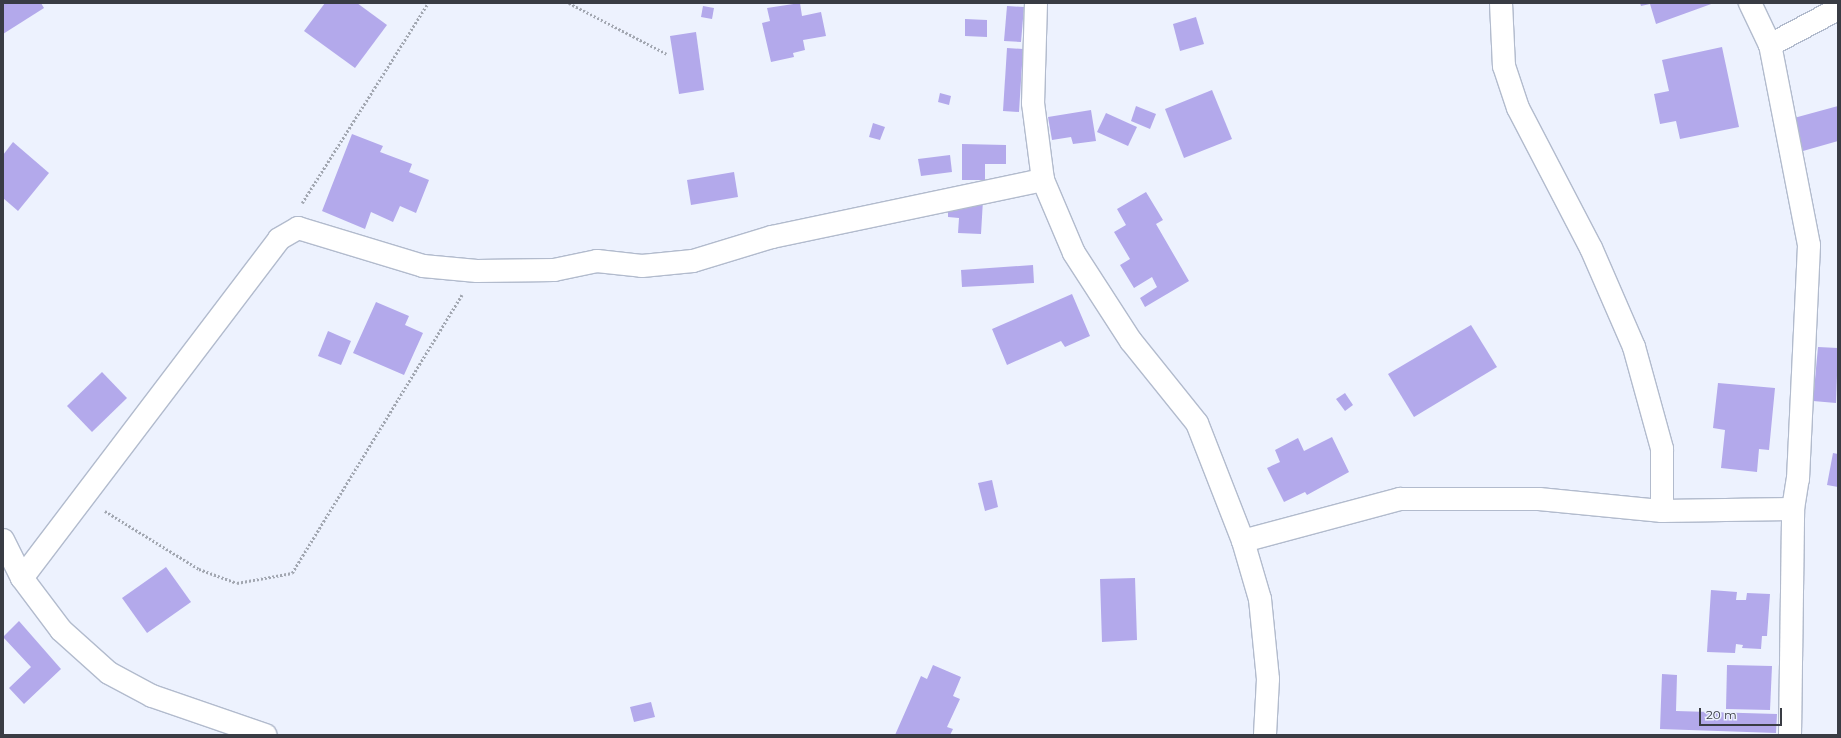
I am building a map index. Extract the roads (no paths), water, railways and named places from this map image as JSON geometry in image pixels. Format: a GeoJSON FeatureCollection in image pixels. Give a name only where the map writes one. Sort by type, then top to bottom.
{"type":"FeatureCollection","features":[{"type":"Feature","properties":{"kind":"street"},"geometry":{"type":"LineString","coordinates":[[1036,3],[1033,102],[1043,180],[1074,253],[1131,341],[1197,423],[1243,541],[1260,599],[1268,679],[1265,735]]}},
{"type":"Feature","properties":{"kind":"street"},"geometry":{"type":"LineString","coordinates":[[1500,3],[1504,66],[1518,108],[1591,248],[1634,347],[1662,449],[1662,511]]}},
{"type":"Feature","properties":{"kind":"street"},"geometry":{"type":"LineString","coordinates":[[1750,3],[1770,45],[1809,245],[1798,472],[1793,509],[1790,735]]}},
{"type":"Feature","properties":{"kind":"street"},"geometry":{"type":"LineString","coordinates":[[1770,45],[1838,10]]}},
{"type":"Feature","properties":{"kind":"street"},"geometry":{"type":"LineString","coordinates":[[22,578],[279,239],[298,228],[423,266],[477,271],[554,270],[597,262],[642,266],[693,261],[772,237],[1043,180]]}},
{"type":"Feature","properties":{"kind":"street"},"geometry":{"type":"LineString","coordinates":[[1243,541],[1400,498],[1539,499],[1662,511],[1793,509]]}},
{"type":"Feature","properties":{"kind":"street"},"geometry":{"type":"LineString","coordinates":[[3,540],[22,578],[61,630],[109,672],[152,696],[265,735]]}}]}
